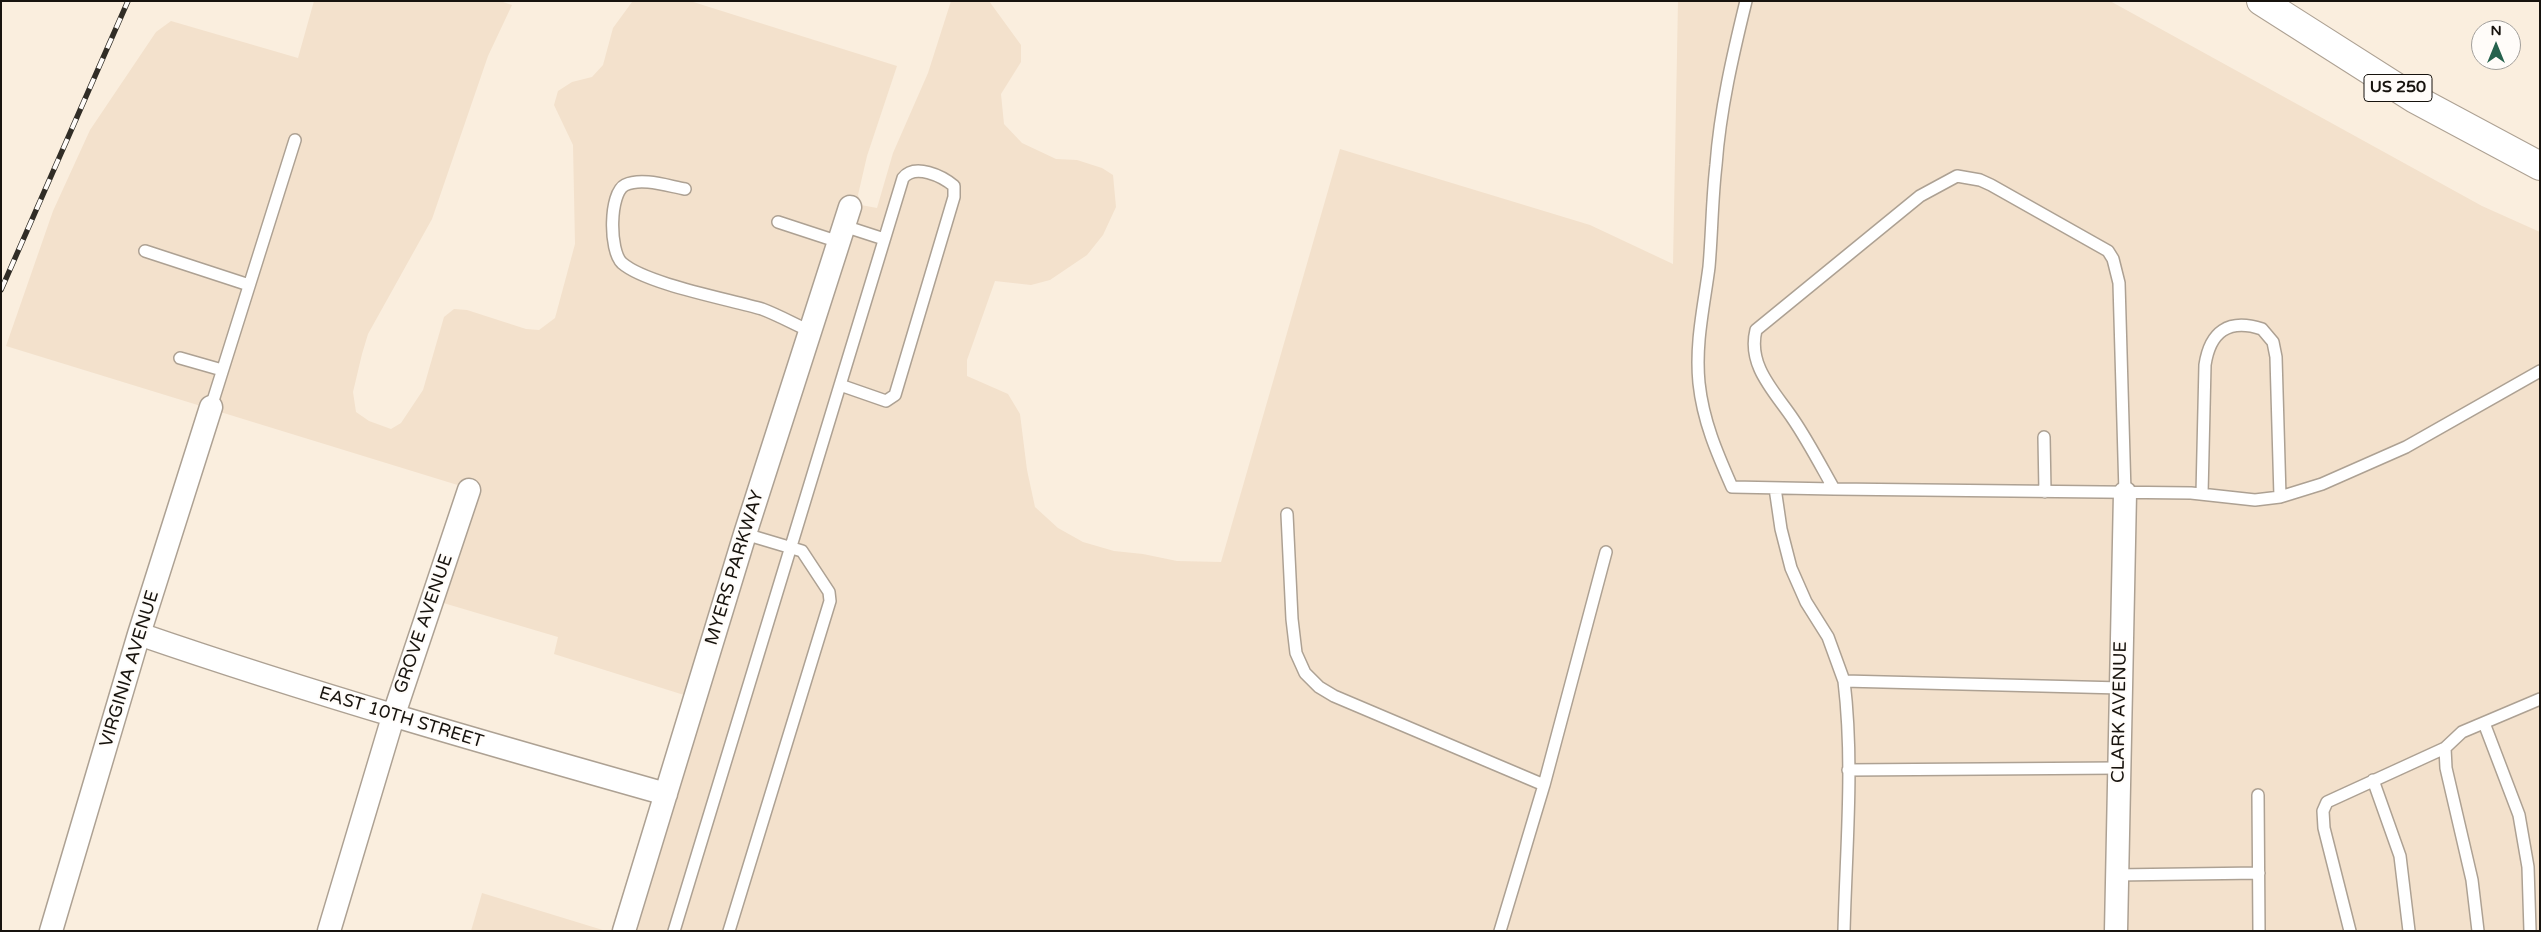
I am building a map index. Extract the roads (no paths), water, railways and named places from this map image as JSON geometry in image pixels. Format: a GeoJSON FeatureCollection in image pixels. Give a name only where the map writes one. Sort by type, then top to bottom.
{"type":"FeatureCollection","features":[{"type":"Feature","properties":{"kind":"highway","name":"US 250"},"geometry":{"type":"LineString","coordinates":[[2262,1],[2415,99],[2540,166]]}},
{"type":"Feature","properties":{"kind":"street","name":"MYERS PARKWAY"},"geometry":{"type":"LineString","coordinates":[[624,931],[745,534],[844,225]]}},
{"type":"Feature","properties":{"kind":"street","name":"VIRGINIA AVENUE"},"geometry":{"type":"LineString","coordinates":[[51,931],[139,634],[211,407]]}},
{"type":"Feature","properties":{"kind":"street","name":"GROVE AVENUE"},"geometry":{"type":"LineString","coordinates":[[328,931],[393,717],[469,490]]}},
{"type":"Feature","properties":{"kind":"street","name":"CLARK AVENUE"},"geometry":{"type":"LineString","coordinates":[[2116,931],[2126,493]]}},
{"type":"Feature","properties":{"kind":"street","name":"EAST 10TH STREET"},"geometry":{"type":"LineString","coordinates":[[139,634],[251,673],[393,717],[666,794]]}},
{"type":"Feature","properties":{"kind":"lane"},"geometry":{"type":"LineString","coordinates":[[1746,1],[1735,48],[1716,163],[1709,266],[1698,334],[1697,357],[1699,385],[1710,438],[1732,487],[2202,494],[2256,500],[2280,496],[2322,484],[2406,448],[2540,371]]}},
{"type":"Feature","properties":{"kind":"lane"},"geometry":{"type":"LineString","coordinates":[[211,407],[295,140]]}},
{"type":"Feature","properties":{"kind":"lane"},"geometry":{"type":"LineString","coordinates":[[674,931],[791,548],[840,385],[884,239],[903,178],[908,172],[916,170],[946,179],[954,186],[954,197],[894,395],[886,401],[840,385]]}},
{"type":"Feature","properties":{"kind":"lane"},"geometry":{"type":"LineString","coordinates":[[1834,489],[1794,419],[1766,383],[1756,353],[1754,340],[1756,330],[1920,196],[1957,176],[1980,180],[1991,185],[2080,234],[2108,251],[2113,259],[2120,283],[2126,493]]}},
{"type":"Feature","properties":{"kind":"lane"},"geometry":{"type":"LineString","coordinates":[[685,189],[648,182],[632,183],[623,186],[618,193],[615,203],[613,233],[614,249],[620,261],[632,270],[660,281],[764,310],[810,331]]}},
{"type":"Feature","properties":{"kind":"lane"},"geometry":{"type":"LineString","coordinates":[[778,222],[844,225],[884,239]]}},
{"type":"Feature","properties":{"kind":"lane"},"geometry":{"type":"LineString","coordinates":[[145,251],[249,285]]}},
{"type":"Feature","properties":{"kind":"lane"},"geometry":{"type":"LineString","coordinates":[[2202,494],[2205,365],[2208,348],[2220,332],[2229,327],[2243,325],[2262,329],[2273,342],[2280,496]]}},
{"type":"Feature","properties":{"kind":"lane"},"geometry":{"type":"LineString","coordinates":[[180,358],[222,370]]}},
{"type":"Feature","properties":{"kind":"lane"},"geometry":{"type":"LineString","coordinates":[[2044,437],[2045,492]]}},
{"type":"Feature","properties":{"kind":"lane"},"geometry":{"type":"LineString","coordinates":[[1774,488],[1781,530],[1791,568],[1806,602],[1828,637],[1844,682],[1848,714],[1844,931]]}},
{"type":"Feature","properties":{"kind":"lane"},"geometry":{"type":"LineString","coordinates":[[1287,514],[1293,644],[1305,673],[1319,687],[1334,696],[1544,785]]}},
{"type":"Feature","properties":{"kind":"lane"},"geometry":{"type":"LineString","coordinates":[[729,931],[830,601],[829,592],[802,551],[745,534]]}},
{"type":"Feature","properties":{"kind":"lane"},"geometry":{"type":"LineString","coordinates":[[1500,931],[1544,785],[1606,552]]}},
{"type":"Feature","properties":{"kind":"lane"},"geometry":{"type":"LineString","coordinates":[[1844,682],[2121,688]]}},
{"type":"Feature","properties":{"kind":"lane"},"geometry":{"type":"LineString","coordinates":[[2350,931],[2324,828],[2323,811],[2327,802],[2445,748],[2462,732],[2540,699]]}},
{"type":"Feature","properties":{"kind":"lane"},"geometry":{"type":"LineString","coordinates":[[2484,723],[2519,815],[2528,867],[2530,931]]}},
{"type":"Feature","properties":{"kind":"lane"},"geometry":{"type":"LineString","coordinates":[[2445,748],[2446,768],[2472,880],[2478,931]]}},
{"type":"Feature","properties":{"kind":"lane"},"geometry":{"type":"LineString","coordinates":[[1848,770],[2119,768]]}},
{"type":"Feature","properties":{"kind":"lane"},"geometry":{"type":"LineString","coordinates":[[2373,780],[2400,856],[2409,931]]}},
{"type":"Feature","properties":{"kind":"lane"},"geometry":{"type":"LineString","coordinates":[[2258,795],[2259,931]]}},
{"type":"Feature","properties":{"kind":"lane"},"geometry":{"type":"LineString","coordinates":[[2116,875],[2259,873]]}},
{"type":"Feature","properties":{"kind":"railway"},"geometry":{"type":"LineString","coordinates":[[1,290],[128,1]]}}]}
